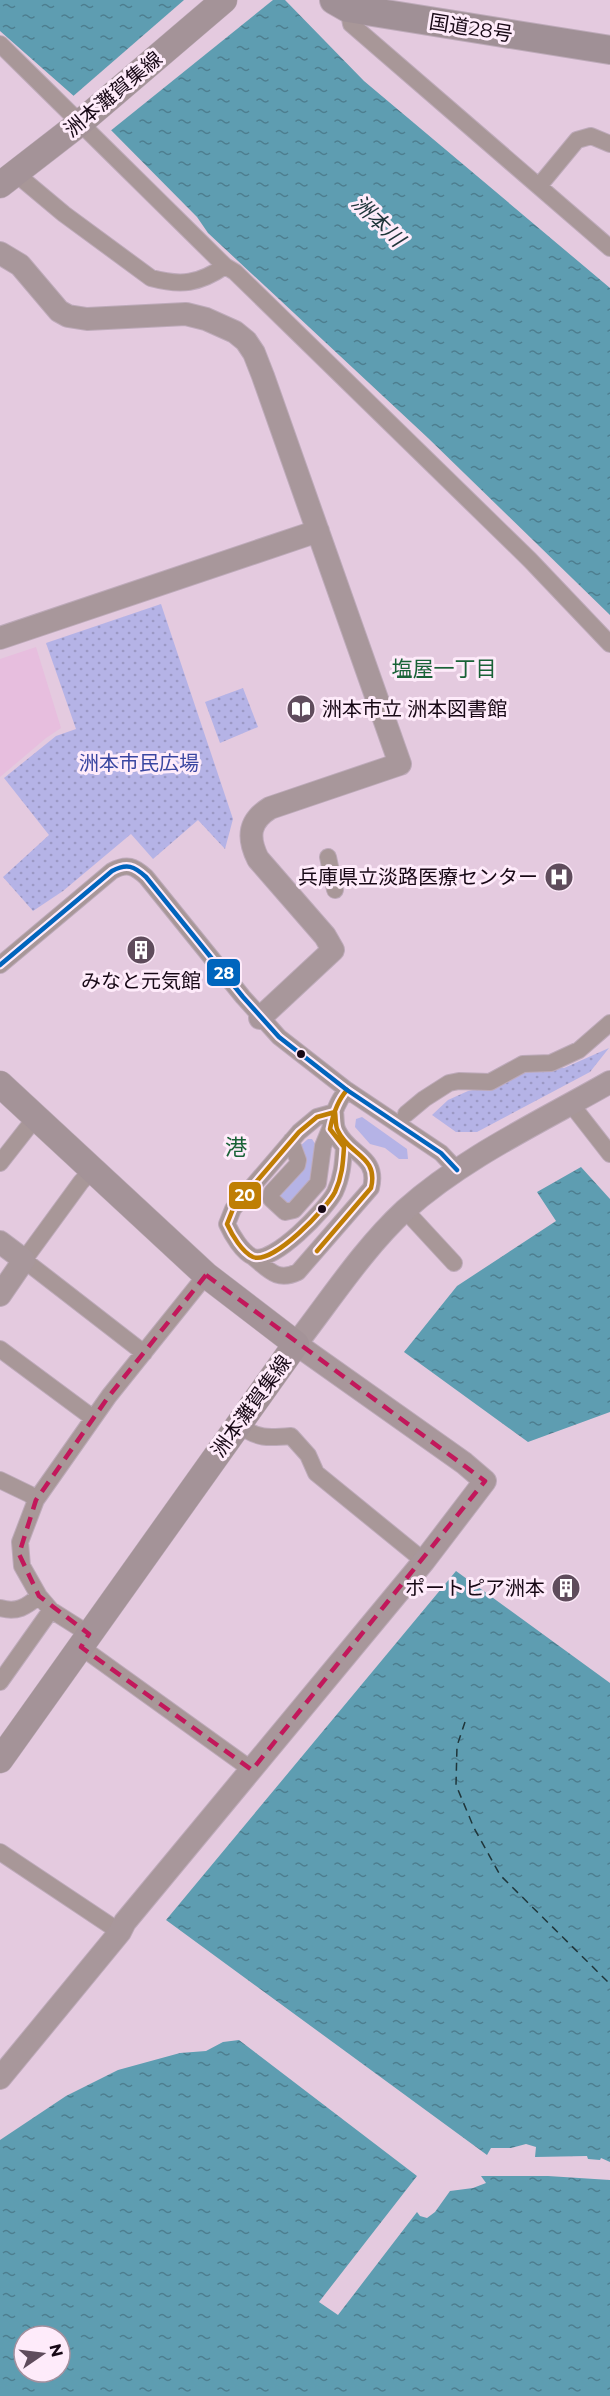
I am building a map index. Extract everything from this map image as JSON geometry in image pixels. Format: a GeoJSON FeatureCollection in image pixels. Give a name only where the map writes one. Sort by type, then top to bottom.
{"type":"FeatureCollection","features":[{"type":"Feature","properties":{"kind":"highway","name":"国道28号"},"geometry":{"type":"LineString","coordinates":[[341,4],[609,50]]}},
{"type":"Feature","properties":{"kind":"main road","name":"洲本灘賀集線"},"geometry":{"type":"LineString","coordinates":[[8,179],[80,123],[224,0]]}},
{"type":"Feature","properties":{"kind":"main road","name":"洲本灘賀集線"},"geometry":{"type":"LineString","coordinates":[[0,1084],[206,1275],[296,1344],[0,1760]]}},
{"type":"Feature","properties":{"kind":"street"},"geometry":{"type":"LineString","coordinates":[[341,4],[351,24],[610,248]]}},
{"type":"Feature","properties":{"kind":"street"},"geometry":{"type":"LineString","coordinates":[[0,44],[225,266],[235,272],[514,544],[610,644]]}},
{"type":"Feature","properties":{"kind":"street"},"geometry":{"type":"LineString","coordinates":[[540,186],[577,140],[591,136],[610,144]]}},
{"type":"Feature","properties":{"kind":"street"},"geometry":{"type":"LineString","coordinates":[[8,179],[64,214],[152,278],[168,282],[194,282],[212,275],[225,266]]}},
{"type":"Feature","properties":{"kind":"street"},"geometry":{"type":"LineString","coordinates":[[0,253],[20,265],[59,311],[68,316],[87,319],[186,314],[220,325],[246,341],[254,353],[400,764],[270,808],[258,816],[251,835],[258,859],[325,936],[333,950],[260,1018]]}},
{"type":"Feature","properties":{"kind":"street"},"geometry":{"type":"LineString","coordinates":[[0,638],[318,531]]}},
{"type":"Feature","properties":{"kind":"street"},"geometry":{"type":"LineString","coordinates":[[327,857],[335,890]]}},
{"type":"Feature","properties":{"kind":"street"},"geometry":{"type":"LineString","coordinates":[[0,965],[107,874],[120,867],[131,866],[147,877],[260,1018],[279,1037],[347,1090],[441,1153],[457,1170]]}},
{"type":"Feature","properties":{"kind":"street"},"geometry":{"type":"LineString","coordinates":[[406,1114],[449,1083],[490,1082],[523,1064],[551,1063],[579,1050],[610,1023]]}},
{"type":"Feature","properties":{"kind":"street"},"geometry":{"type":"LineString","coordinates":[[0,2078],[120,1932],[125,1922],[424,1561],[485,1481],[464,1463],[296,1344],[376,1240],[405,1210],[457,1170],[610,1082]]}},
{"type":"Feature","properties":{"kind":"street"},"geometry":{"type":"LineString","coordinates":[[291,1142],[298,1160],[297,1165],[272,1192],[271,1198],[285,1212],[294,1210],[318,1183],[323,1146],[339,1100],[347,1090]]}},
{"type":"Feature","properties":{"kind":"street"},"geometry":{"type":"LineString","coordinates":[[571,1104],[610,1154]]}},
{"type":"Feature","properties":{"kind":"street"},"geometry":{"type":"LineString","coordinates":[[335,1112],[337,1130],[372,1169],[374,1177],[371,1188],[298,1272],[288,1277],[277,1275],[253,1257],[232,1234],[227,1224],[233,1209],[291,1142],[317,1117],[335,1112]]}},
{"type":"Feature","properties":{"kind":"street"},"geometry":{"type":"LineString","coordinates":[[0,1163],[36,1117]]}},
{"type":"Feature","properties":{"kind":"street"},"geometry":{"type":"LineString","coordinates":[[253,1257],[260,1258],[276,1252],[290,1242],[334,1195],[342,1175],[344,1147],[330,1129]]}},
{"type":"Feature","properties":{"kind":"street"},"geometry":{"type":"LineString","coordinates":[[0,1295],[92,1170]]}},
{"type":"Feature","properties":{"kind":"street"},"geometry":{"type":"LineString","coordinates":[[405,1210],[454,1263]]}},
{"type":"Feature","properties":{"kind":"street"},"geometry":{"type":"LineString","coordinates":[[0,1242],[144,1353]]}},
{"type":"Feature","properties":{"kind":"street"},"geometry":{"type":"LineString","coordinates":[[206,1275],[108,1396],[36,1500],[20,1542],[19,1554],[22,1566],[39,1596],[51,1610],[85,1641],[252,1770]]}},
{"type":"Feature","properties":{"kind":"street"},"geometry":{"type":"LineString","coordinates":[[0,1349],[93,1418]]}},
{"type":"Feature","properties":{"kind":"street"},"geometry":{"type":"LineString","coordinates":[[239,1425],[252,1436],[291,1437],[308,1455],[316,1473],[424,1561]]}},
{"type":"Feature","properties":{"kind":"street"},"geometry":{"type":"LineString","coordinates":[[0,1480],[36,1500]]}},
{"type":"Feature","properties":{"kind":"street"},"geometry":{"type":"LineString","coordinates":[[0,1608],[12,1612],[25,1608],[39,1596]]}},
{"type":"Feature","properties":{"kind":"street"},"geometry":{"type":"LineString","coordinates":[[0,1682],[51,1610]]}},
{"type":"Feature","properties":{"kind":"street"},"geometry":{"type":"LineString","coordinates":[[0,1851],[120,1932]]}},
{"type":"Feature","properties":{"kind":"highlighted area"},"geometry":{"type":"Polygon","coordinates":[[[206,1275],[485,1481],[252,1770],[81,1647],[89,1634],[39,1596],[19,1554],[36,1500],[109,1396],[206,1275]]]}},
{"type":"Feature","properties":{"kind":"shaded area"},"geometry":{"type":"Polygon","coordinates":[[[36,647],[61,728],[0,777],[0,659],[36,647]]]}},
{"type":"Feature","properties":{"kind":"green space","name":"洲本市民広場"},"geometry":{"type":"Polygon","coordinates":[[[161,604],[233,819],[225,849],[198,820],[153,859],[131,834],[63,891],[33,911],[3,877],[49,835],[4,778],[56,736],[76,729],[46,643],[161,604]]]}},
{"type":"Feature","properties":{"kind":"green space"},"geometry":{"type":"Polygon","coordinates":[[[243,688],[258,727],[220,743],[205,702],[243,688]]]}},
{"type":"Feature","properties":{"kind":"green space"},"geometry":{"type":"Polygon","coordinates":[[[609,1048],[590,1072],[477,1132],[456,1132],[432,1115],[448,1100],[468,1091],[504,1084],[539,1065],[564,1068],[609,1048]]]}},
{"type":"Feature","properties":{"kind":"green space"},"geometry":{"type":"Polygon","coordinates":[[[362,1117],[407,1149],[408,1159],[399,1159],[385,1148],[370,1144],[355,1127],[356,1119],[362,1117]]]}},
{"type":"Feature","properties":{"kind":"green space"},"geometry":{"type":"Polygon","coordinates":[[[308,1139],[312,1139],[317,1147],[312,1180],[289,1205],[278,1197],[300,1146],[308,1139]]]}},
{"type":"Feature","properties":{"kind":"water","name":"洲本川"},"geometry":{"type":"Polygon","coordinates":[[[0,0],[285,0],[364,81],[610,288],[610,615],[428,438],[208,233],[197,217],[101,120],[0,31],[0,0]]]}},
{"type":"Feature","properties":{"kind":"water"},"geometry":{"type":"Polygon","coordinates":[[[581,1167],[610,1199],[610,1412],[528,1442],[404,1352],[457,1286],[556,1221],[537,1192],[581,1167]]]}},
{"type":"Feature","properties":{"kind":"water"},"geometry":{"type":"Polygon","coordinates":[[[456,1571],[610,1683],[610,2162],[601,2158],[600,2160],[588,2159],[587,2156],[535,2157],[536,2147],[526,2144],[511,2148],[491,2148],[487,2155],[166,1920],[456,1571]]]}},
{"type":"Feature","properties":{"kind":"water"},"geometry":{"type":"Polygon","coordinates":[[[239,2040],[417,2176],[319,2302],[338,2315],[417,2212],[420,2216],[427,2218],[435,2212],[450,2191],[473,2188],[486,2183],[481,2176],[548,2176],[610,2180],[610,2396],[0,2396],[0,2140],[66,2096],[118,2070],[180,2053],[206,2051],[223,2042],[239,2040]]]}},
{"type":"Feature","properties":{"kind":"pier"},"geometry":{"type":"Polygon","coordinates":[[[184,0],[273,0],[109,132],[71,98],[184,0]]]}},
{"type":"Feature","properties":{"kind":"ferry route"},"geometry":{"type":"LineString","coordinates":[[465,1722],[457,1746],[456,1785],[474,1828],[500,1875],[610,1984]]}},
{"type":"Feature","properties":{"kind":"transit line","name":"28"},"geometry":{"type":"LineString","coordinates":[[0,965],[112,871],[126,866],[134,868],[146,877],[243,997],[279,1037],[347,1090],[441,1153],[457,1170]]}},
{"type":"Feature","properties":{"kind":"transit line","name":"20"},"geometry":{"type":"LineString","coordinates":[[317,1251],[371,1188],[371,1169],[362,1156],[343,1139],[337,1129],[335,1112],[317,1117],[299,1132],[233,1209],[227,1224],[245,1251],[253,1257],[262,1257],[286,1244],[322,1210],[335,1192],[341,1176],[344,1147],[330,1129],[334,1113],[336,1108],[347,1090]]}},
{"type":"Feature","properties":{"kind":"place","name":"洲本市立 洲本図書館"},"geometry":{"type":"Point","coordinates":[301,709]}},
{"type":"Feature","properties":{"kind":"place","name":"兵庫県立淡路医療センター"},"geometry":{"type":"Point","coordinates":[559,877]}},
{"type":"Feature","properties":{"kind":"place","name":"みなと元気館"},"geometry":{"type":"Point","coordinates":[141,950]}},
{"type":"Feature","properties":{"kind":"place","name":"ポートピア洲本"},"geometry":{"type":"Point","coordinates":[566,1588]}},
{"type":"Feature","properties":{"kind":"district","name":"塩屋一丁目"},"geometry":{"type":"Point","coordinates":[444,669]}},
{"type":"Feature","properties":{"kind":"district","name":"港"},"geometry":{"type":"Point","coordinates":[236,1147]}}]}
